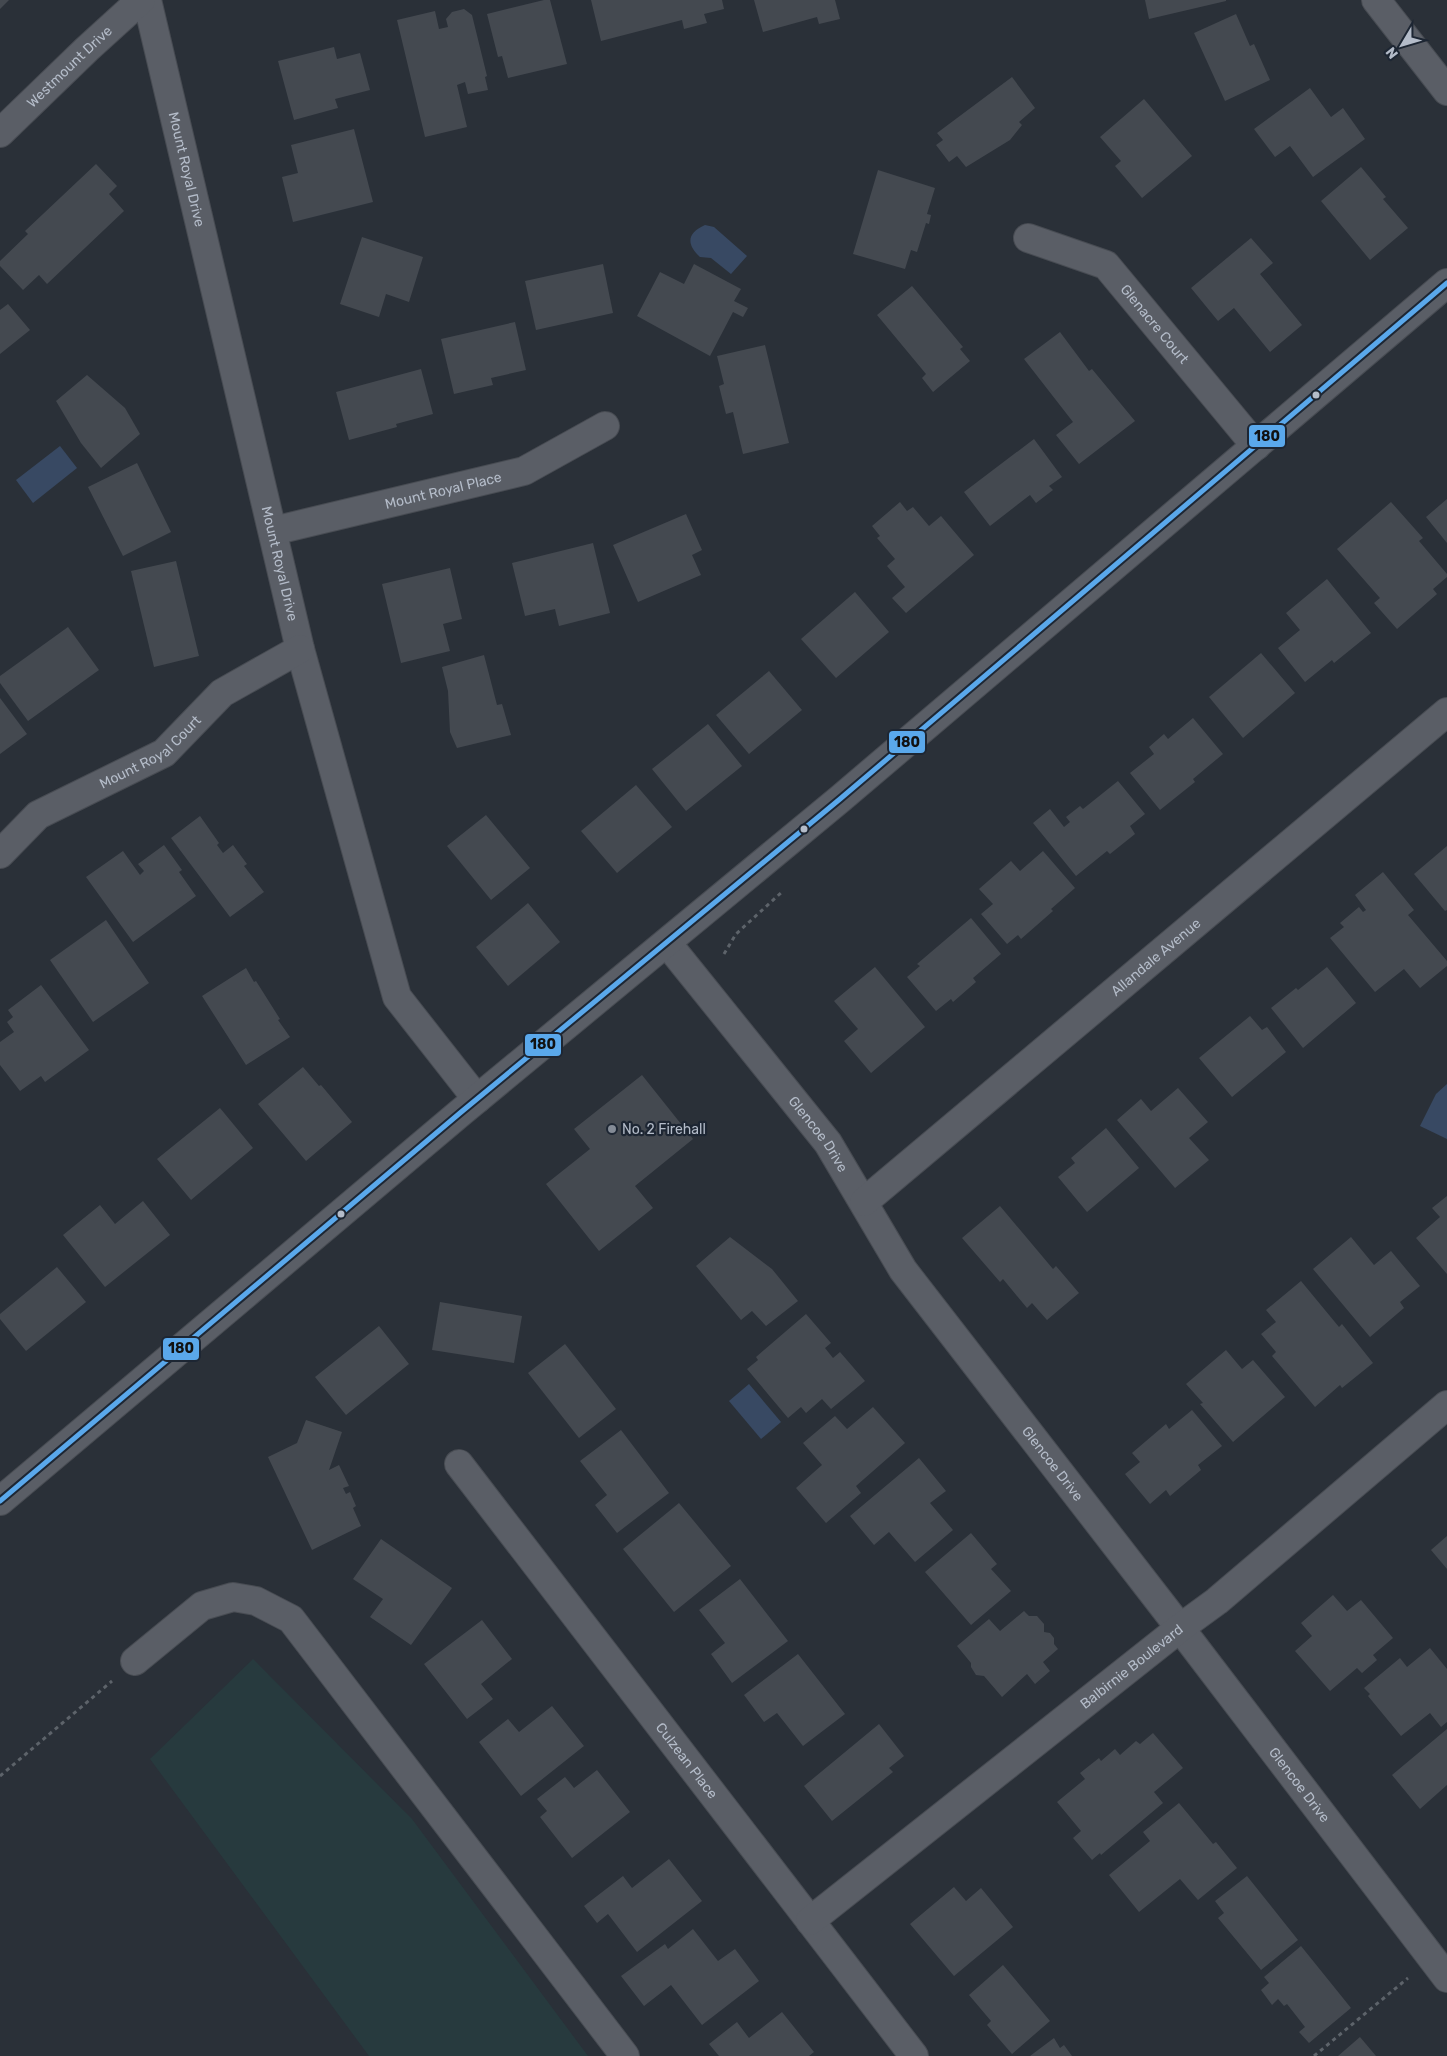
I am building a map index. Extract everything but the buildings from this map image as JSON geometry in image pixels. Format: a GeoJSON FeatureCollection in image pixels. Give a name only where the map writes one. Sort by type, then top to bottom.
{"type":"FeatureCollection","features":[{"type":"Feature","properties":{"kind":"street","name":"Westmount Drive"},"geometry":{"type":"LineString","coordinates":[[0,133],[141,0]]}},
{"type":"Feature","properties":{"kind":"street","name":"Mount Royal Drive"},"geometry":{"type":"LineString","coordinates":[[147,0],[300,649],[397,997],[477,1099]]}},
{"type":"Feature","properties":{"kind":"street"},"geometry":{"type":"LineString","coordinates":[[1376,0],[1447,91]]}},
{"type":"Feature","properties":{"kind":"street","name":"Glenacre Court"},"geometry":{"type":"LineString","coordinates":[[1028,238],[1106,265],[1256,446]]}},
{"type":"Feature","properties":{"kind":"street"},"geometry":{"type":"LineString","coordinates":[[0,1501],[477,1099],[840,800],[1447,283]]}},
{"type":"Feature","properties":{"kind":"street","name":"Mount Royal Place"},"geometry":{"type":"LineString","coordinates":[[273,532],[524,472],[605,426]]}},
{"type":"Feature","properties":{"kind":"street","name":"Mount Royal Court"},"geometry":{"type":"LineString","coordinates":[[0,854],[38,816],[164,753],[222,693],[300,649]]}},
{"type":"Feature","properties":{"kind":"street","name":"Allandale Avenue"},"geometry":{"type":"LineString","coordinates":[[864,1202],[1447,712]]}},
{"type":"Feature","properties":{"kind":"street","name":"Glencoe Drive"},"geometry":{"type":"LineString","coordinates":[[667,943],[828,1143],[903,1270],[1180,1628],[1439,1969]]}},
{"type":"Feature","properties":{"kind":"street","name":"Balbirnie Boulevard"},"geometry":{"type":"LineString","coordinates":[[810,1920],[1180,1628],[1217,1601],[1447,1404]]}},
{"type":"Feature","properties":{"kind":"street","name":"Culzean Place"},"geometry":{"type":"LineString","coordinates":[[459,1464],[914,2056]]}},
{"type":"Feature","properties":{"kind":"street"},"geometry":{"type":"LineString","coordinates":[[135,1661],[202,1606],[233,1598],[256,1601],[291,1618],[625,2056]]}},
{"type":"Feature","properties":{"kind":"path"},"geometry":{"type":"LineString","coordinates":[[0,1776],[135,1661]]}},
{"type":"Feature","properties":{"kind":"path"},"geometry":{"type":"LineString","coordinates":[[1314,2056],[1439,1969]]}},
{"type":"Feature","properties":{"kind":"green space"},"geometry":{"type":"Polygon","coordinates":[[[253,1659],[412,1819],[588,2056],[369,2056],[150,1759],[253,1659]]]}},
{"type":"Feature","properties":{"kind":"water"},"geometry":{"type":"Polygon","coordinates":[[[705,225],[714,227],[747,256],[731,274],[711,258],[700,257],[692,248],[690,239],[692,235],[705,225]]]}},
{"type":"Feature","properties":{"kind":"water"},"geometry":{"type":"Polygon","coordinates":[[[60,446],[77,468],[33,503],[16,480],[60,446]]]}},
{"type":"Feature","properties":{"kind":"water"},"geometry":{"type":"Polygon","coordinates":[[[1447,1084],[1447,1139],[1420,1126],[1436,1094],[1447,1084]]]}},
{"type":"Feature","properties":{"kind":"water"},"geometry":{"type":"Polygon","coordinates":[[[749,1384],[781,1422],[761,1439],[729,1401],[749,1384]]]}},
{"type":"Feature","properties":{"kind":"transit line","name":"180"},"geometry":{"type":"LineString","coordinates":[[0,1501],[460,1113],[840,799],[1447,283]]}},
{"type":"Feature","properties":{"kind":"place","name":"No. 2 Firehall"},"geometry":{"type":"Point","coordinates":[612,1129]}}]}
